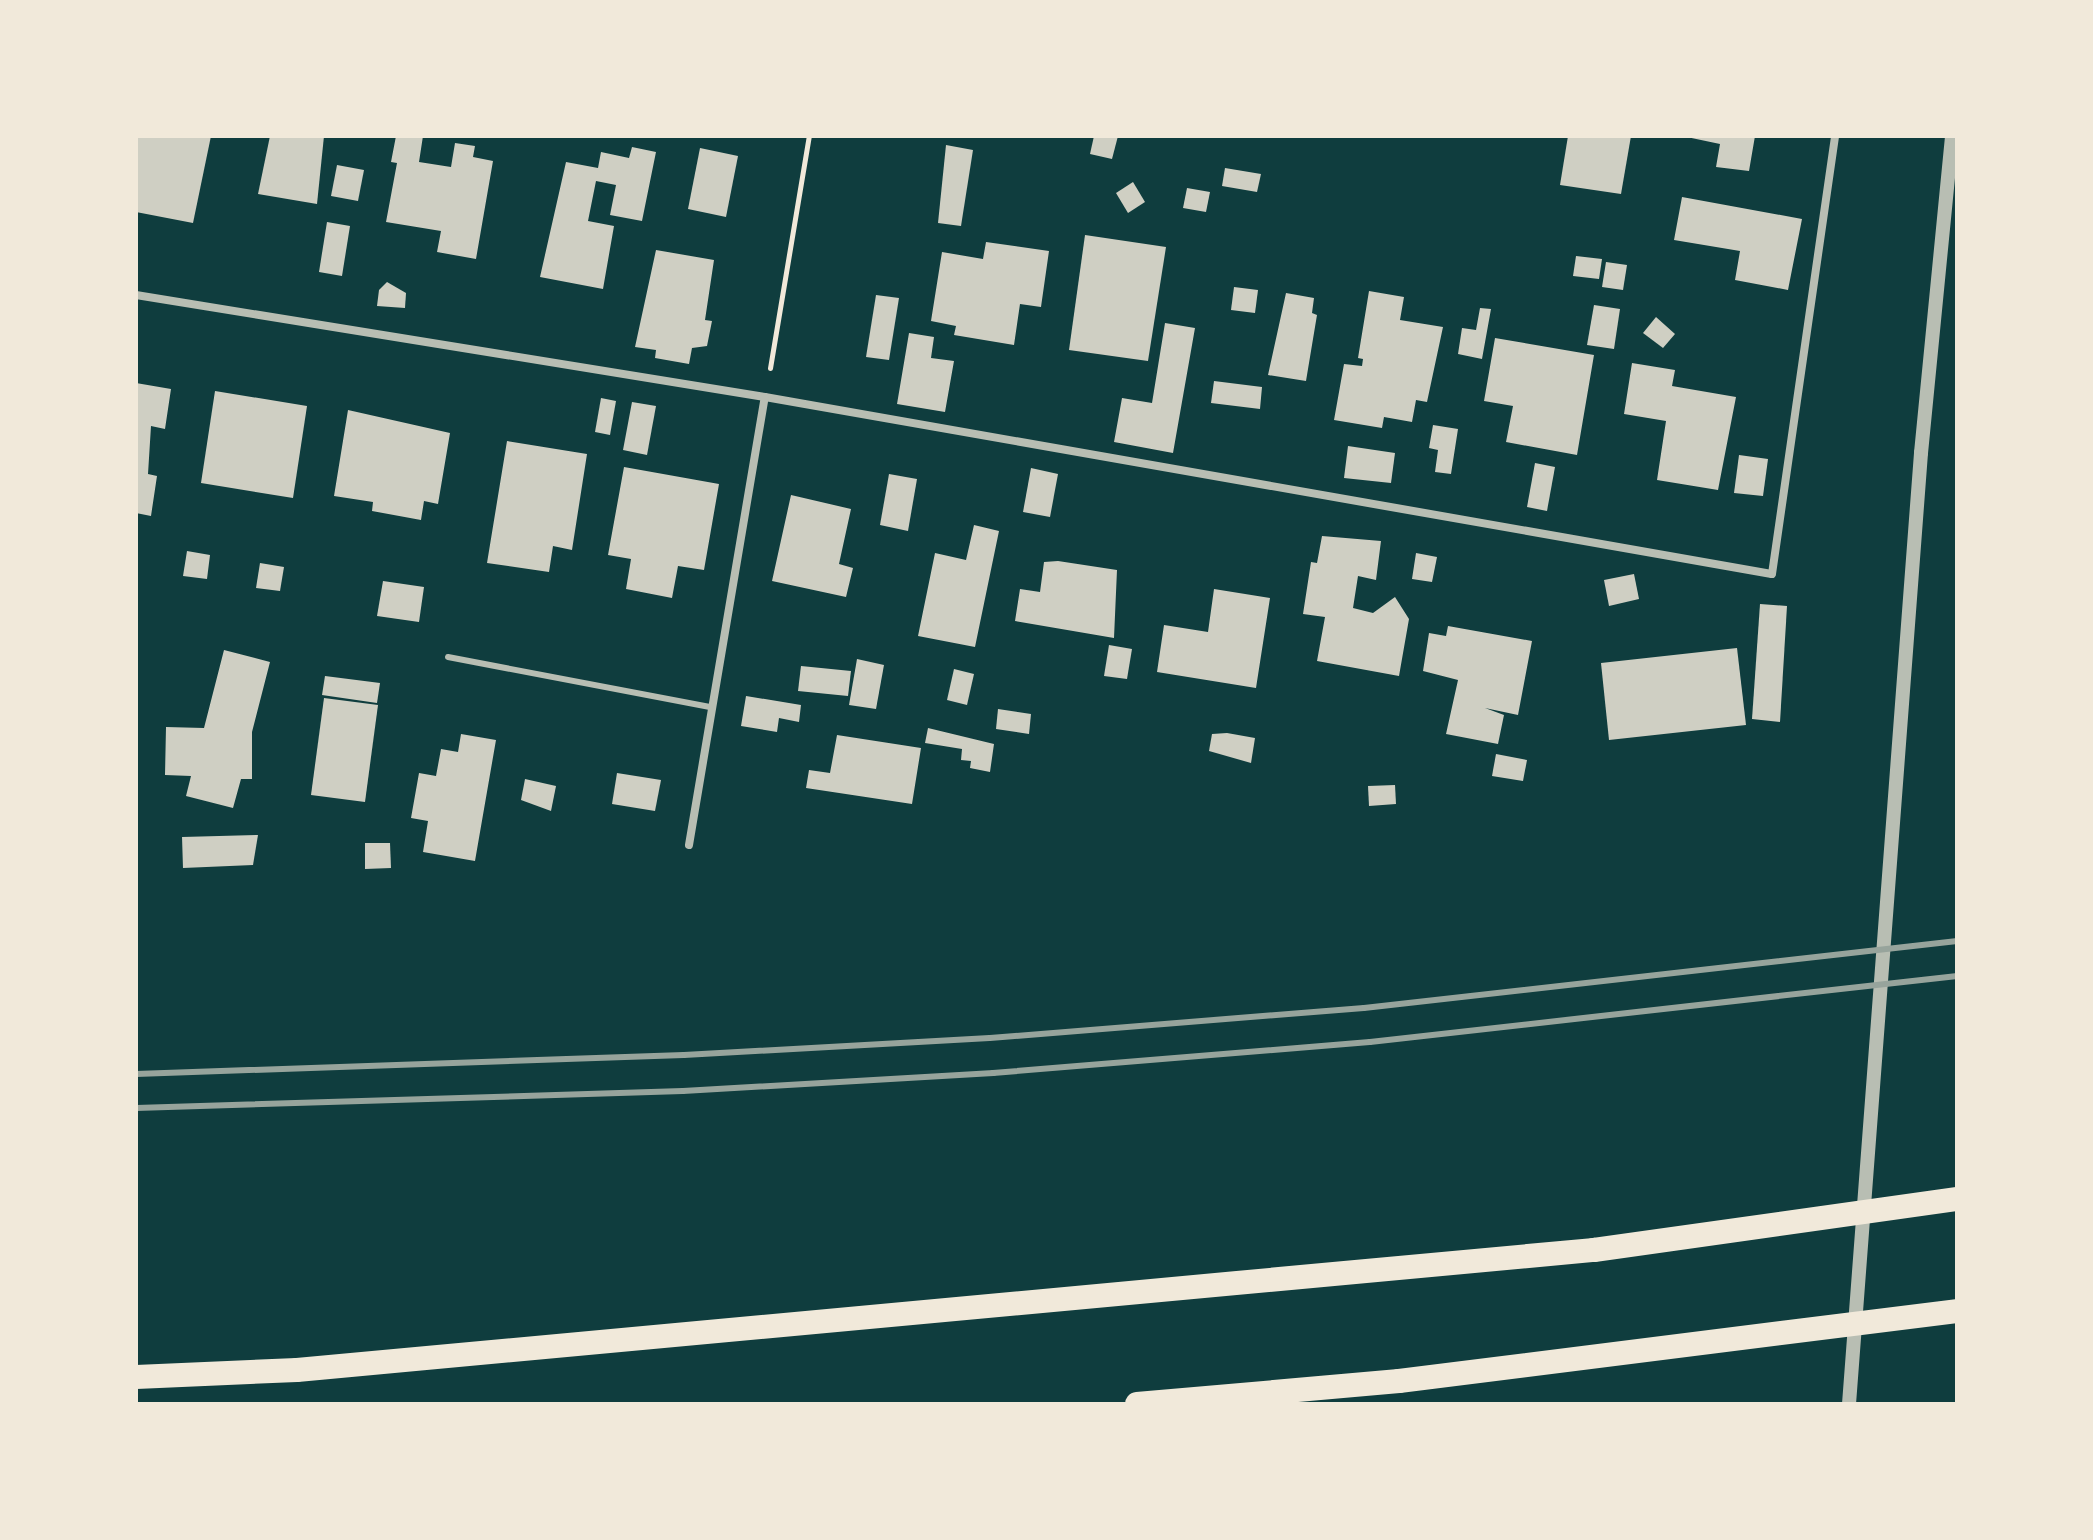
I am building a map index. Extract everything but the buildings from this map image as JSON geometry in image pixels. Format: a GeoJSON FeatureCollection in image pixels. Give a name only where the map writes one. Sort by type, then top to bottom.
{"type":"FeatureCollection","features":[{"type":"Feature","properties":{"kind":"highway"},"geometry":{"type":"LineString","coordinates":[[136,1377],[297,1370],[1594,1250],[1957,1199]]}},
{"type":"Feature","properties":{"kind":"highway"},"geometry":{"type":"LineString","coordinates":[[1137,1404],[1399,1381],[1957,1311]]}},
{"type":"Feature","properties":{"kind":"street"},"geometry":{"type":"LineString","coordinates":[[136,295],[765,397],[1772,574],[1835,136]]}},
{"type":"Feature","properties":{"kind":"street"},"geometry":{"type":"LineString","coordinates":[[1849,1404],[1898,765],[1952,136]]}},
{"type":"Feature","properties":{"kind":"street"},"geometry":{"type":"LineString","coordinates":[[689,845],[765,397]]}},
{"type":"Feature","properties":{"kind":"lane"},"geometry":{"type":"LineString","coordinates":[[448,657],[711,707]]}},
{"type":"Feature","properties":{"kind":"path"},"geometry":{"type":"LineString","coordinates":[[765,397],[809,136]]}},
{"type":"Feature","properties":{"kind":"railway"},"geometry":{"type":"LineString","coordinates":[[136,1074],[684,1055],[990,1038],[1364,1008],[1957,941]]}},
{"type":"Feature","properties":{"kind":"railway"},"geometry":{"type":"LineString","coordinates":[[136,1108],[683,1091],[993,1073],[1370,1042],[1957,976]]}}]}
